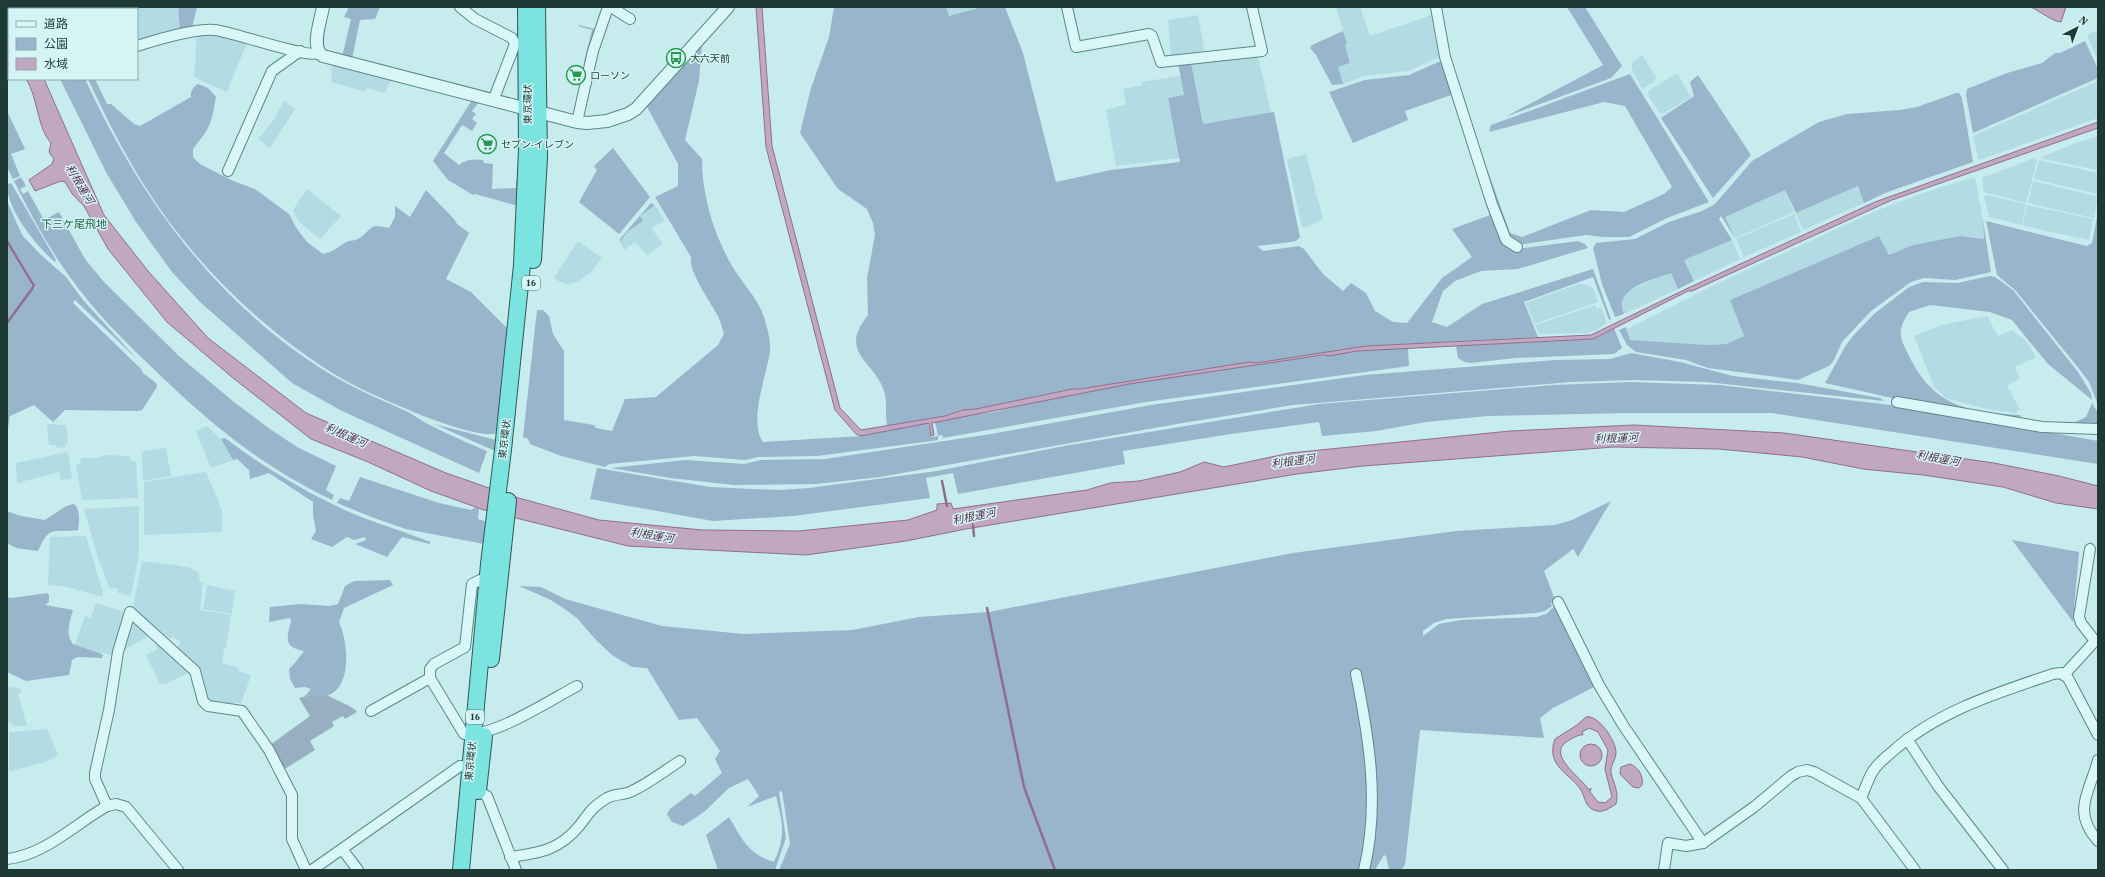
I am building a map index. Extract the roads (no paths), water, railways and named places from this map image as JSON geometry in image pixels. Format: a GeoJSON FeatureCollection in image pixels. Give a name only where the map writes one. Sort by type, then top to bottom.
{"type":"FeatureCollection","features":[{"type":"Feature","properties":{"kind":"highway","name":"東京環状"},"geometry":{"type":"LineString","coordinates":[[526,7],[533,111]]}},
{"type":"Feature","properties":{"kind":"highway","name":"東京環状"},"geometry":{"type":"LineString","coordinates":[[471,870],[475,766],[494,566],[508,451],[533,111],[537,7]]}},
{"type":"Feature","properties":{"kind":"highway","name":"東京環状"},"geometry":{"type":"LineString","coordinates":[[460,870],[473,790]]}},
{"type":"Feature","properties":{"kind":"street"},"geometry":{"type":"LineString","coordinates":[[319,53],[317,40],[323,7]]}},
{"type":"Feature","properties":{"kind":"street"},"geometry":{"type":"LineString","coordinates":[[460,7],[475,20],[512,38],[515,44],[492,100]]}},
{"type":"Feature","properties":{"kind":"street"},"geometry":{"type":"LineString","coordinates":[[576,122],[594,51],[610,7],[630,19]]}},
{"type":"Feature","properties":{"kind":"street"},"geometry":{"type":"LineString","coordinates":[[138,46],[191,32],[214,29],[300,51],[316,54],[319,53],[330,59],[576,122],[587,123],[607,121],[628,114],[636,109],[728,7]]}},
{"type":"Feature","properties":{"kind":"street"},"geometry":{"type":"LineString","coordinates":[[1067,7],[1076,47],[1146,34],[1152,36],[1161,62],[1262,51],[1252,7]]}},
{"type":"Feature","properties":{"kind":"street"},"geometry":{"type":"LineString","coordinates":[[1436,7],[1445,57],[1494,211],[1506,240],[1517,247]]}},
{"type":"Feature","properties":{"kind":"street"},"geometry":{"type":"LineString","coordinates":[[228,171],[272,71],[300,51]]}},
{"type":"Feature","properties":{"kind":"street"},"geometry":{"type":"LineString","coordinates":[[1897,402],[2042,426],[2098,429]]}},
{"type":"Feature","properties":{"kind":"street"},"geometry":{"type":"LineString","coordinates":[[2064,675],[2095,641],[2081,623],[2080,617],[2090,549]]}},
{"type":"Feature","properties":{"kind":"street"},"geometry":{"type":"LineString","coordinates":[[480,580],[472,584],[465,647],[434,664],[430,669],[430,678],[464,734],[479,734],[499,727],[577,686]]}},
{"type":"Feature","properties":{"kind":"street"},"geometry":{"type":"LineString","coordinates":[[1558,602],[1599,685],[1703,843]]}},
{"type":"Feature","properties":{"kind":"street"},"geometry":{"type":"LineString","coordinates":[[107,806],[95,779],[95,773],[109,710],[118,652],[130,612],[195,671],[203,702],[208,706],[242,711],[256,729],[280,769],[292,795],[292,839],[306,870]]}},
{"type":"Feature","properties":{"kind":"street"},"geometry":{"type":"LineString","coordinates":[[1861,798],[1874,770],[1907,738],[1938,719],[1961,708],[2053,674],[2061,673],[2068,678],[2098,735]]}},
{"type":"Feature","properties":{"kind":"street"},"geometry":{"type":"LineString","coordinates":[[1356,674],[1368,738],[1372,775],[1370,827],[1364,870]]}},
{"type":"Feature","properties":{"kind":"street"},"geometry":{"type":"LineString","coordinates":[[371,711],[430,678]]}},
{"type":"Feature","properties":{"kind":"street"},"geometry":{"type":"LineString","coordinates":[[1907,738],[1938,786],[2003,870]]}},
{"type":"Feature","properties":{"kind":"street"},"geometry":{"type":"LineString","coordinates":[[2098,760],[2086,795],[2083,812],[2088,829],[2098,841]]}},
{"type":"Feature","properties":{"kind":"street"},"geometry":{"type":"LineString","coordinates":[[510,857],[540,853],[560,845],[580,825],[589,811],[600,802],[609,797],[630,792],[680,761]]}},
{"type":"Feature","properties":{"kind":"street"},"geometry":{"type":"LineString","coordinates":[[312,870],[460,766],[475,766]]}},
{"type":"Feature","properties":{"kind":"street"},"geometry":{"type":"LineString","coordinates":[[1664,870],[1668,843],[1686,846],[1703,843],[1798,772],[1807,770],[1814,772],[1861,798],[1915,870]]}},
{"type":"Feature","properties":{"kind":"street"},"geometry":{"type":"LineString","coordinates":[[473,790],[487,796],[516,870]]}},
{"type":"Feature","properties":{"kind":"street"},"geometry":{"type":"LineString","coordinates":[[7,859],[23,856],[53,841],[107,806],[116,804],[126,807],[178,870]]}},
{"type":"Feature","properties":{"kind":"street"},"geometry":{"type":"LineString","coordinates":[[342,849],[358,870]]}},
{"type":"Feature","properties":{"kind":"water"},"geometry":{"type":"Polygon","coordinates":[[[756,7],[762,7],[772,146],[840,408],[861,430],[945,416],[963,410],[976,409],[1072,389],[1366,346],[1591,335],[1686,289],[1875,202],[2098,122],[2098,128],[1892,200],[1692,291],[1688,291],[1593,339],[1357,351],[1329,356],[1323,355],[1129,384],[932,423],[934,435],[931,436],[929,423],[861,436],[856,434],[835,410],[766,147],[756,7]]]}},
{"type":"Feature","properties":{"kind":"water"},"geometry":{"type":"Polygon","coordinates":[[[2031,7],[2066,7],[2061,22],[2058,22],[2031,7]]]}},
{"type":"Feature","properties":{"kind":"water"},"geometry":{"type":"Polygon","coordinates":[[[7,20],[8,52],[7,51],[7,20]]]}},
{"type":"Feature","properties":{"kind":"water","name":"利根運河"},"geometry":{"type":"Polygon","coordinates":[[[27,80],[44,80],[104,215],[148,271],[208,338],[306,413],[446,473],[515,497],[599,520],[702,530],[799,531],[908,520],[937,510],[937,504],[951,503],[953,509],[1087,490],[1110,483],[1139,481],[1180,472],[1204,462],[1224,467],[1290,453],[1510,431],[1634,425],[1784,433],[1994,463],[2059,476],[2098,486],[2098,509],[2056,503],[2003,487],[1923,475],[1863,469],[1802,457],[1719,449],[1614,447],[1363,466],[1297,474],[966,529],[906,541],[806,555],[628,546],[484,510],[431,491],[368,462],[311,439],[233,378],[167,322],[108,249],[84,206],[73,195],[65,182],[61,181],[35,191],[29,180],[52,164],[54,159],[49,152],[51,143],[46,137],[40,121],[30,86],[27,80]]]}},
{"type":"Feature","properties":{"kind":"water"},"geometry":{"type":"Polygon","coordinates":[[[1586,717],[1591,717],[1606,729],[1613,741],[1616,755],[1611,773],[1617,792],[1617,799],[1616,804],[1609,809],[1597,811],[1591,809],[1581,790],[1560,768],[1553,756],[1555,739],[1577,725],[1586,717]],[[1589,728],[1582,732],[1583,735],[1577,736],[1566,742],[1561,748],[1561,754],[1568,767],[1589,790],[1591,788],[1590,792],[1598,802],[1605,803],[1612,797],[1605,769],[1608,750],[1598,732],[1589,728]]]}},
{"type":"Feature","properties":{"kind":"water"},"geometry":{"type":"Polygon","coordinates":[[[1591,744],[1599,747],[1602,755],[1599,763],[1591,766],[1583,763],[1580,755],[1583,747],[1591,744]]]}},
{"type":"Feature","properties":{"kind":"water"},"geometry":{"type":"Polygon","coordinates":[[[1630,764],[1638,770],[1641,775],[1642,785],[1639,788],[1633,787],[1620,774],[1621,767],[1630,764]]]}},
{"type":"Feature","properties":{"kind":"waterway"},"geometry":{"type":"LineString","coordinates":[[7,241],[34,286],[7,323]]}},
{"type":"Feature","properties":{"kind":"waterway"},"geometry":{"type":"LineString","coordinates":[[942,481],[947,506]]}},
{"type":"Feature","properties":{"kind":"waterway","name":"利根運河"},"geometry":{"type":"LineString","coordinates":[[973,525],[974,536]]}},
{"type":"Feature","properties":{"kind":"waterway"},"geometry":{"type":"LineString","coordinates":[[987,608],[1024,787],[1055,870]]}},
{"type":"Feature","properties":{"kind":"place","name":"大六天前"},"geometry":{"type":"Point","coordinates":[676,58]}},
{"type":"Feature","properties":{"kind":"place","name":"ローソン"},"geometry":{"type":"Point","coordinates":[576,75]}},
{"type":"Feature","properties":{"kind":"place","name":"セブン-イレブン"},"geometry":{"type":"Point","coordinates":[487,144]}},
{"type":"Feature","properties":{"kind":"district","name":"下三ケ尾飛地"},"geometry":{"type":"Point","coordinates":[74,224]}}]}
